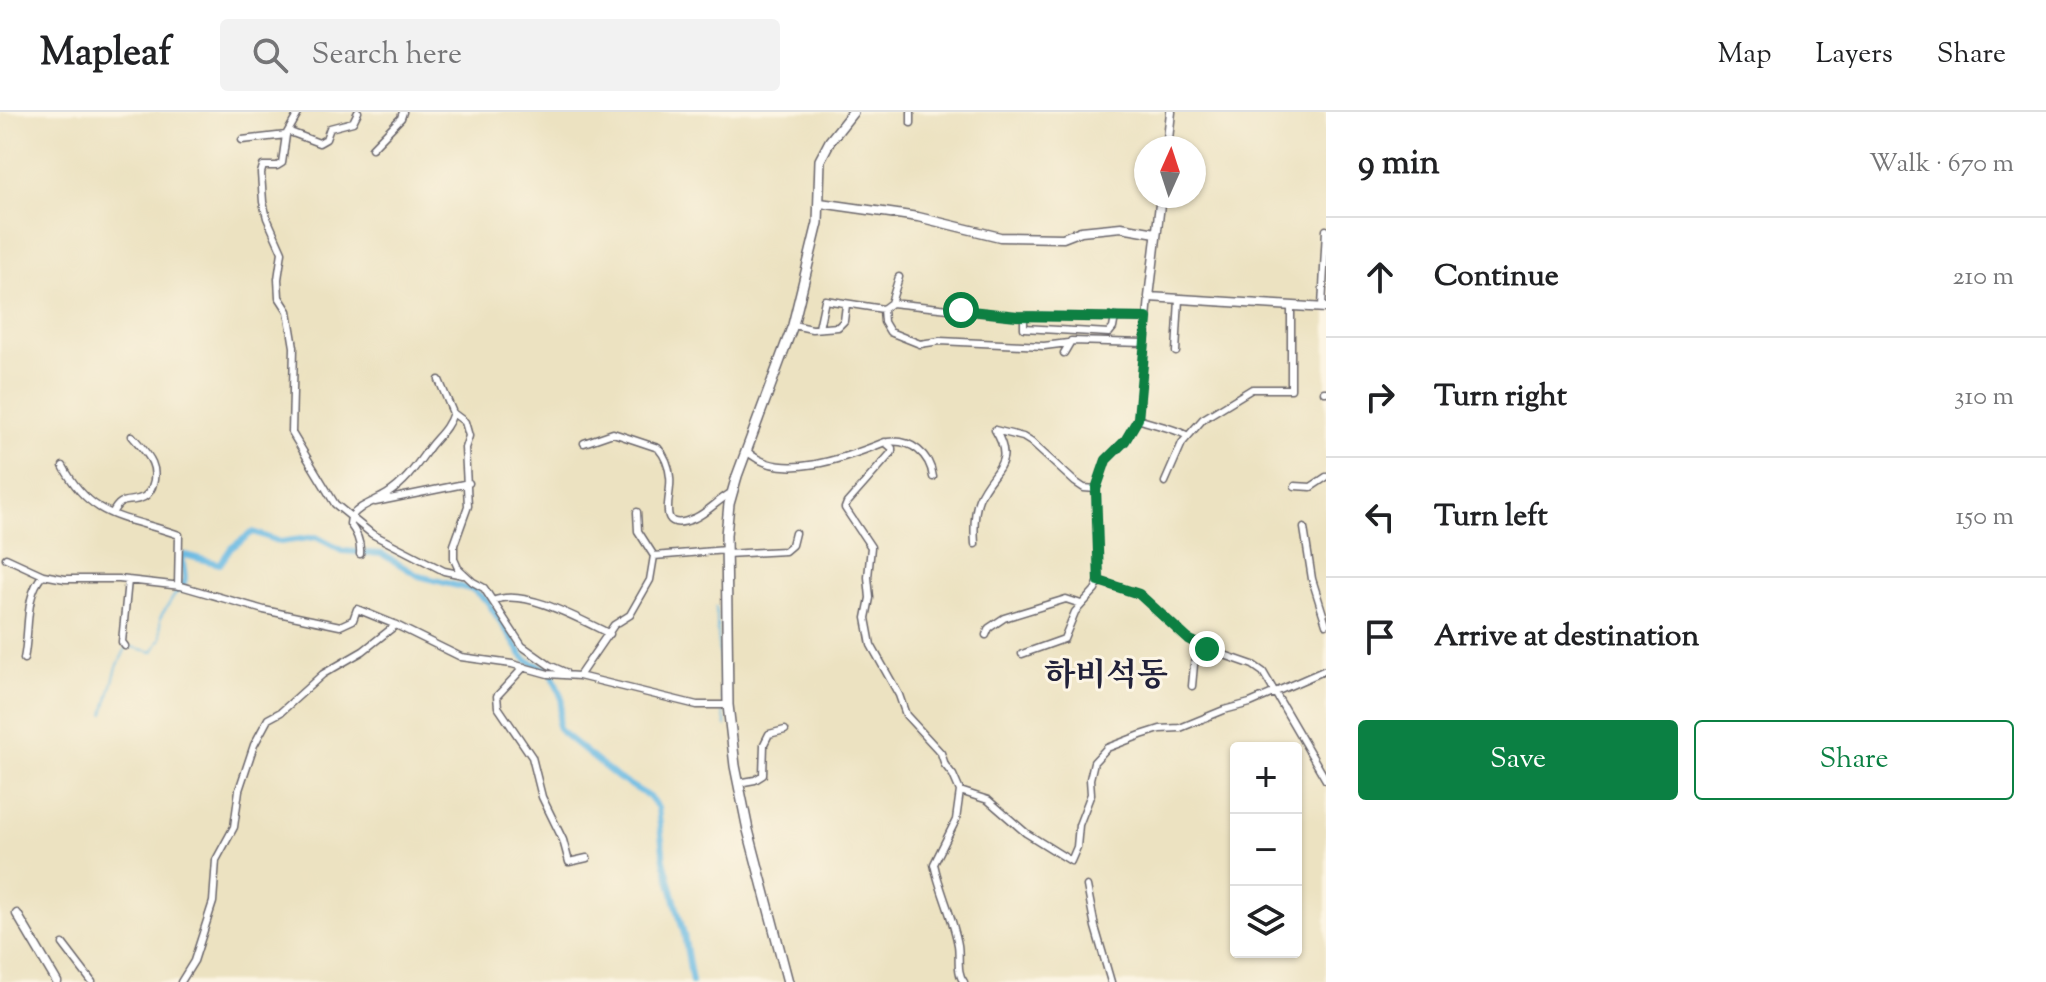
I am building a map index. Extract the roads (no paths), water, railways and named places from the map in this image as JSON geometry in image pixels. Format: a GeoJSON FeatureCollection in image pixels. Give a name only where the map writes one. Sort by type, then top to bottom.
{"type":"FeatureCollection","features":[{"type":"Feature","properties":{"kind":"main road"},"geometry":{"type":"LineString","coordinates":[[788,982],[748,830],[738,783],[728,705],[726,552],[729,504],[793,325],[818,223],[822,155],[853,112]]}},
{"type":"Feature","properties":{"kind":"street"},"geometry":{"type":"LineString","coordinates":[[299,112],[288,133],[282,163],[263,166],[261,185],[267,218],[282,252],[279,297],[288,311],[295,362],[292,433],[335,504],[372,534],[444,571],[463,575],[484,588],[522,646],[549,665],[576,675],[697,705],[728,705]]}},
{"type":"Feature","properties":{"kind":"street"},"geometry":{"type":"LineString","coordinates":[[242,140],[288,133],[319,143],[326,139],[330,128],[353,122],[358,112]]}},
{"type":"Feature","properties":{"kind":"street"},"geometry":{"type":"LineString","coordinates":[[372,148],[403,112]]}},
{"type":"Feature","properties":{"kind":"street"},"geometry":{"type":"LineString","coordinates":[[911,112],[911,123]]}},
{"type":"Feature","properties":{"kind":"street"},"geometry":{"type":"LineString","coordinates":[[1168,136],[1171,112]]}},
{"type":"Feature","properties":{"kind":"street"},"geometry":{"type":"LineString","coordinates":[[820,203],[918,217],[1000,237],[1063,238],[1081,231],[1121,227],[1156,233]]}},
{"type":"Feature","properties":{"kind":"street"},"geometry":{"type":"LineString","coordinates":[[1022,654],[1064,639],[1071,619],[1099,581],[1096,489],[1106,460],[1125,441],[1138,419],[1159,208]]}},
{"type":"Feature","properties":{"kind":"street"},"geometry":{"type":"LineString","coordinates":[[1149,297],[1324,308],[1326,230]]}},
{"type":"Feature","properties":{"kind":"street"},"geometry":{"type":"LineString","coordinates":[[819,328],[825,300],[883,309],[891,303],[899,277]]}},
{"type":"Feature","properties":{"kind":"street"},"geometry":{"type":"LineString","coordinates":[[1176,352],[1179,299]]}},
{"type":"Feature","properties":{"kind":"street"},"geometry":{"type":"LineString","coordinates":[[891,303],[1024,316],[1147,318]]}},
{"type":"Feature","properties":{"kind":"street"},"geometry":{"type":"LineString","coordinates":[[793,325],[819,328],[842,325],[846,305]]}},
{"type":"Feature","properties":{"kind":"street"},"geometry":{"type":"LineString","coordinates":[[1165,482],[1186,435],[1213,411],[1252,389],[1291,389],[1291,306]]}},
{"type":"Feature","properties":{"kind":"street"},"geometry":{"type":"LineString","coordinates":[[883,309],[884,322],[890,332],[920,344],[940,341],[1044,346],[1071,341],[1145,343]]}},
{"type":"Feature","properties":{"kind":"street"},"geometry":{"type":"LineString","coordinates":[[1024,316],[1024,328],[1109,333],[1115,317]]}},
{"type":"Feature","properties":{"kind":"street"},"geometry":{"type":"LineString","coordinates":[[1071,331],[1072,317]]}},
{"type":"Feature","properties":{"kind":"street"},"geometry":{"type":"LineString","coordinates":[[1064,353],[1068,343]]}},
{"type":"Feature","properties":{"kind":"street"},"geometry":{"type":"LineString","coordinates":[[439,380],[453,413],[465,422],[469,436],[465,448],[468,506],[454,545],[454,559],[463,575]]}},
{"type":"Feature","properties":{"kind":"street"},"geometry":{"type":"LineString","coordinates":[[360,551],[357,533],[350,524],[351,517],[357,509],[387,494],[412,473],[449,426],[453,413]]}},
{"type":"Feature","properties":{"kind":"street"},"geometry":{"type":"LineString","coordinates":[[1138,419],[1186,435]]}},
{"type":"Feature","properties":{"kind":"street"},"geometry":{"type":"LineString","coordinates":[[975,544],[978,501],[1004,459],[1004,446],[995,430],[1023,437],[1075,482],[1084,488],[1096,489]]}},
{"type":"Feature","properties":{"kind":"street"},"geometry":{"type":"LineString","coordinates":[[584,443],[613,433],[658,448],[670,475],[666,507],[673,521],[698,516],[732,493]]}},
{"type":"Feature","properties":{"kind":"street"},"geometry":{"type":"LineString","coordinates":[[112,514],[122,501],[144,497],[150,492],[156,475],[147,451],[132,436]]}},
{"type":"Feature","properties":{"kind":"street"},"geometry":{"type":"LineString","coordinates":[[746,450],[765,462],[789,466],[845,458],[885,442],[899,441],[922,452],[932,466],[933,477]]}},
{"type":"Feature","properties":{"kind":"street"},"geometry":{"type":"LineString","coordinates":[[885,442],[891,445],[892,452],[846,506],[871,547],[867,626],[871,645],[899,695],[906,715],[941,753],[960,791],[956,820],[934,864],[957,941],[960,981]]}},
{"type":"Feature","properties":{"kind":"street"},"geometry":{"type":"LineString","coordinates":[[63,466],[80,494],[112,514],[179,535],[181,587]]}},
{"type":"Feature","properties":{"kind":"street"},"geometry":{"type":"LineString","coordinates":[[1295,486],[1311,487],[1326,477]]}},
{"type":"Feature","properties":{"kind":"street"},"geometry":{"type":"LineString","coordinates":[[368,504],[469,483]]}},
{"type":"Feature","properties":{"kind":"street"},"geometry":{"type":"LineString","coordinates":[[576,675],[614,625],[630,615],[650,580],[654,556],[638,531],[637,512]]}},
{"type":"Feature","properties":{"kind":"street"},"geometry":{"type":"LineString","coordinates":[[1304,528],[1312,579],[1326,624]]}},
{"type":"Feature","properties":{"kind":"street"},"geometry":{"type":"LineString","coordinates":[[654,556],[785,551],[792,545],[795,533]]}},
{"type":"Feature","properties":{"kind":"street"},"geometry":{"type":"LineString","coordinates":[[6,558],[43,575],[181,587],[264,610],[340,626],[353,620],[357,609],[461,657],[548,674],[576,675]]}},
{"type":"Feature","properties":{"kind":"street"},"geometry":{"type":"LineString","coordinates":[[24,659],[29,635],[31,593],[43,575]]}},
{"type":"Feature","properties":{"kind":"street"},"geometry":{"type":"LineString","coordinates":[[125,646],[122,642],[128,580]]}},
{"type":"Feature","properties":{"kind":"street"},"geometry":{"type":"LineString","coordinates":[[1099,581],[1139,594],[1196,644],[1253,665],[1263,672],[1326,780]]}},
{"type":"Feature","properties":{"kind":"street"},"geometry":{"type":"LineString","coordinates":[[493,601],[504,596],[536,603],[610,634]]}},
{"type":"Feature","properties":{"kind":"street"},"geometry":{"type":"LineString","coordinates":[[986,635],[989,628],[1004,618],[1066,599],[1081,604]]}},
{"type":"Feature","properties":{"kind":"street"},"geometry":{"type":"LineString","coordinates":[[181,982],[194,961],[213,902],[216,860],[234,827],[239,790],[254,745],[268,719],[281,712],[323,674],[363,651],[396,625]]}},
{"type":"Feature","properties":{"kind":"street"},"geometry":{"type":"LineString","coordinates":[[1192,686],[1196,644]]}},
{"type":"Feature","properties":{"kind":"street"},"geometry":{"type":"LineString","coordinates":[[524,667],[499,693],[496,703],[532,757],[542,797],[563,840],[569,862],[587,858]]}},
{"type":"Feature","properties":{"kind":"street"},"geometry":{"type":"LineString","coordinates":[[960,791],[988,800],[1026,833],[1071,861],[1077,847],[1079,825],[1091,794],[1094,762],[1107,748],[1160,729],[1180,728],[1326,670]]}},
{"type":"Feature","properties":{"kind":"street"},"geometry":{"type":"LineString","coordinates":[[738,783],[763,775],[764,744],[769,734],[785,730]]}},
{"type":"Feature","properties":{"kind":"street"},"geometry":{"type":"LineString","coordinates":[[1087,886],[1111,982]]}},
{"type":"Feature","properties":{"kind":"street"},"geometry":{"type":"LineString","coordinates":[[17,914],[57,982]]}},
{"type":"Feature","properties":{"kind":"street"},"geometry":{"type":"LineString","coordinates":[[63,944],[92,982]]}},
{"type":"Feature","properties":{"kind":"waterway"},"geometry":{"type":"LineString","coordinates":[[177,591],[185,580],[182,558],[185,555],[220,564],[231,548],[253,532],[280,542],[316,537],[343,551],[382,554],[419,576],[473,590],[487,601],[522,655],[551,671],[562,699],[560,731],[618,778],[650,797],[658,808],[664,860],[684,934],[692,982]]}},
{"type":"Feature","properties":{"kind":"waterway"},"geometry":{"type":"LineString","coordinates":[[104,714],[117,667],[126,648],[153,652],[161,638],[160,618],[177,591]]}},
{"type":"Feature","properties":{"kind":"waterway"},"geometry":{"type":"LineString","coordinates":[[716,607],[722,700]]}},
{"type":"Feature","properties":{"kind":"waterway"},"geometry":{"type":"LineString","coordinates":[[723,712],[726,726]]}},
{"type":"Feature","properties":{"kind":"district","name":"하비석동"},"geometry":{"type":"Point","coordinates":[1106,677]}}]}
